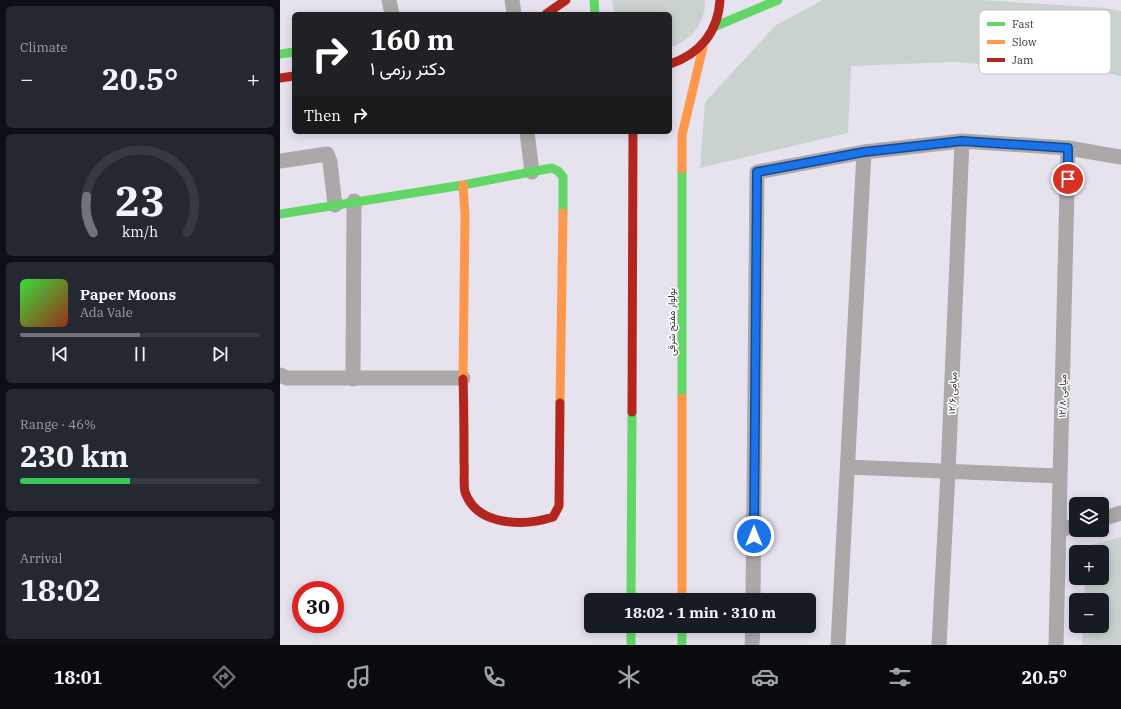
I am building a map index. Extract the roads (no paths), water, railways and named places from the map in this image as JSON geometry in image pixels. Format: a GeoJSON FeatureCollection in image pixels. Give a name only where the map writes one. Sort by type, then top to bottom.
{"type":"FeatureCollection","features":[{"type":"Feature","properties":{"kind":"street"},"geometry":{"type":"LineString","coordinates":[[389,0],[392,12]]}},
{"type":"Feature","properties":{"kind":"street"},"geometry":{"type":"LineString","coordinates":[[512,0],[514,12]]}},
{"type":"Feature","properties":{"kind":"street"},"geometry":{"type":"LineString","coordinates":[[549,12],[566,0]]}},
{"type":"Feature","properties":{"kind":"street"},"geometry":{"type":"LineString","coordinates":[[594,0],[596,12]]}},
{"type":"Feature","properties":{"kind":"street"},"geometry":{"type":"LineString","coordinates":[[672,64],[682,61],[703,47],[716,26],[720,0]]}},
{"type":"Feature","properties":{"kind":"street"},"geometry":{"type":"LineString","coordinates":[[716,26],[778,0]]}},
{"type":"Feature","properties":{"kind":"street","name":"بولوار مفتح شرقی"},"geometry":{"type":"LineString","coordinates":[[682,593],[682,135],[703,47]]}},
{"type":"Feature","properties":{"kind":"street"},"geometry":{"type":"LineString","coordinates":[[280,54],[292,52]]}},
{"type":"Feature","properties":{"kind":"street"},"geometry":{"type":"LineString","coordinates":[[280,78],[292,76]]}},
{"type":"Feature","properties":{"kind":"street"},"geometry":{"type":"LineString","coordinates":[[527,134],[532,172]]}},
{"type":"Feature","properties":{"kind":"street"},"geometry":{"type":"LineString","coordinates":[[631,593],[633,134]]}},
{"type":"Feature","properties":{"kind":"street"},"geometry":{"type":"LineString","coordinates":[[753,593],[757,172],[864,152],[962,141],[1068,148],[1121,158]]}},
{"type":"Feature","properties":{"kind":"street","name":"میامی ۱۲/۶"},"geometry":{"type":"LineString","coordinates":[[939,645],[962,141]]}},
{"type":"Feature","properties":{"kind":"street","name":"میامی ۱۲/۸"},"geometry":{"type":"LineString","coordinates":[[1056,645],[1068,148]]}},
{"type":"Feature","properties":{"kind":"street"},"geometry":{"type":"LineString","coordinates":[[838,645],[864,152]]}},
{"type":"Feature","properties":{"kind":"street"},"geometry":{"type":"LineString","coordinates":[[280,161],[326,154],[330,162],[335,205]]}},
{"type":"Feature","properties":{"kind":"street"},"geometry":{"type":"LineString","coordinates":[[280,214],[354,201],[463,185],[552,168],[558,171],[563,177],[559,506],[553,517],[543,521],[512,521],[485,516],[471,504],[465,491],[463,378],[465,215],[463,185]]}},
{"type":"Feature","properties":{"kind":"street"},"geometry":{"type":"LineString","coordinates":[[353,379],[354,201]]}},
{"type":"Feature","properties":{"kind":"street"},"geometry":{"type":"LineString","coordinates":[[280,375],[287,378],[463,378]]}},
{"type":"Feature","properties":{"kind":"street"},"geometry":{"type":"LineString","coordinates":[[848,467],[948,473],[1060,476]]}},
{"type":"Feature","properties":{"kind":"street"},"geometry":{"type":"LineString","coordinates":[[1109,517],[1121,513]]}},
{"type":"Feature","properties":{"kind":"street"},"geometry":{"type":"LineString","coordinates":[[1059,530],[1069,528]]}},
{"type":"Feature","properties":{"kind":"street"},"geometry":{"type":"LineString","coordinates":[[631,633],[631,645]]}},
{"type":"Feature","properties":{"kind":"street"},"geometry":{"type":"LineString","coordinates":[[682,633],[682,645]]}},
{"type":"Feature","properties":{"kind":"street"},"geometry":{"type":"LineString","coordinates":[[752,633],[752,645]]}}]}
